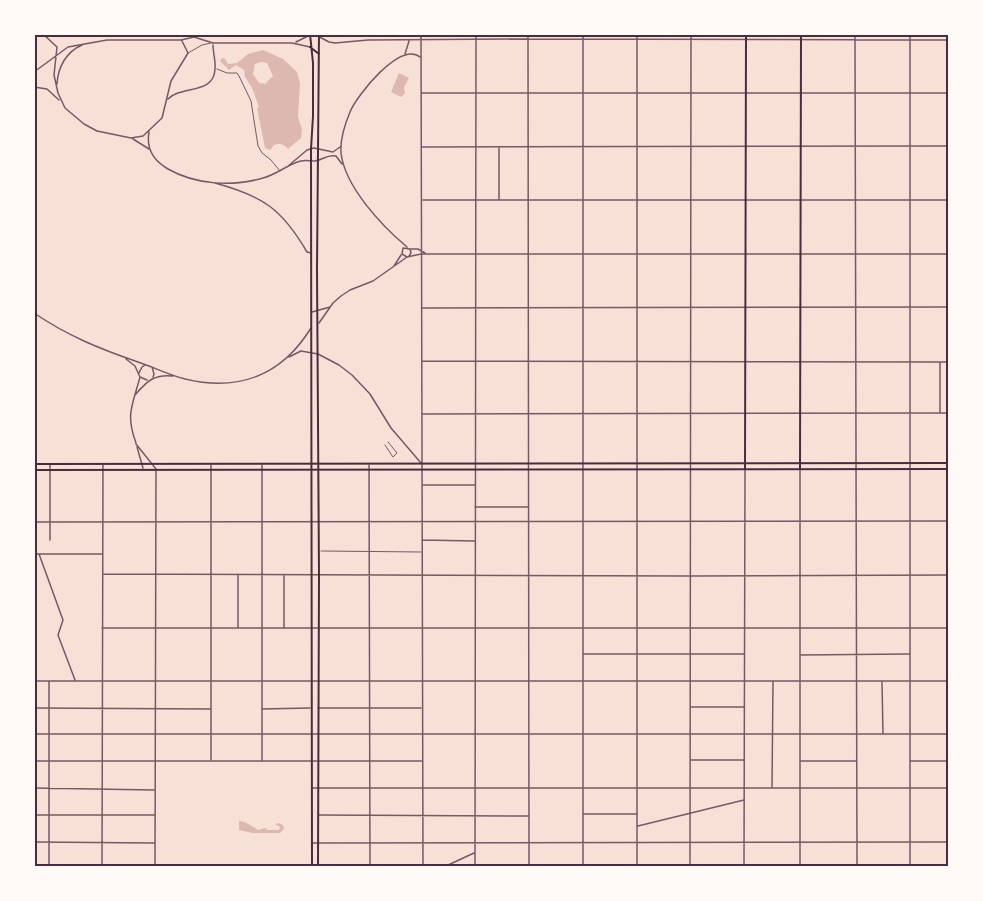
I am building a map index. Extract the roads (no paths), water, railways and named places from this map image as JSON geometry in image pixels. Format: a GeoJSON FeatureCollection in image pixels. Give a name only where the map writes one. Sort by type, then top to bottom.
{"type":"FeatureCollection","features":[{"type":"Feature","properties":{"kind":"main road"},"geometry":{"type":"LineString","coordinates":[[310,34],[313,73],[311,149],[312,867]]}},
{"type":"Feature","properties":{"kind":"main road"},"geometry":{"type":"LineString","coordinates":[[745,469],[746,34]]}},
{"type":"Feature","properties":{"kind":"main road"},"geometry":{"type":"LineString","coordinates":[[800,469],[801,34]]}},
{"type":"Feature","properties":{"kind":"main road"},"geometry":{"type":"LineString","coordinates":[[318,867],[319,36]]}},
{"type":"Feature","properties":{"kind":"main road"},"geometry":{"type":"LineString","coordinates":[[310,47],[319,54]]}},
{"type":"Feature","properties":{"kind":"main road"},"geometry":{"type":"LineString","coordinates":[[34,464],[948,464]]}},
{"type":"Feature","properties":{"kind":"main road"},"geometry":{"type":"LineString","coordinates":[[34,470],[948,469]]}},
{"type":"Feature","properties":{"kind":"street"},"geometry":{"type":"LineString","coordinates":[[43,34],[56,44],[57,57],[54,71],[62,102]]}},
{"type":"Feature","properties":{"kind":"street"},"geometry":{"type":"LineString","coordinates":[[152,34],[152,40]]}},
{"type":"Feature","properties":{"kind":"street"},"geometry":{"type":"LineString","coordinates":[[157,34],[157,40]]}},
{"type":"Feature","properties":{"kind":"street"},"geometry":{"type":"LineString","coordinates":[[292,43],[310,34]]}},
{"type":"Feature","properties":{"kind":"street"},"geometry":{"type":"LineString","coordinates":[[314,34],[330,42],[528,39],[948,40]]}},
{"type":"Feature","properties":{"kind":"street"},"geometry":{"type":"LineString","coordinates":[[368,34],[368,40]]}},
{"type":"Feature","properties":{"kind":"street"},"geometry":{"type":"LineString","coordinates":[[421,34],[423,867]]}},
{"type":"Feature","properties":{"kind":"street"},"geometry":{"type":"LineString","coordinates":[[475,867],[476,34]]}},
{"type":"Feature","properties":{"kind":"street"},"geometry":{"type":"LineString","coordinates":[[528,34],[529,867]]}},
{"type":"Feature","properties":{"kind":"street"},"geometry":{"type":"LineString","coordinates":[[583,34],[583,867]]}},
{"type":"Feature","properties":{"kind":"street"},"geometry":{"type":"LineString","coordinates":[[637,34],[637,867]]}},
{"type":"Feature","properties":{"kind":"street"},"geometry":{"type":"LineString","coordinates":[[690,867],[691,34]]}},
{"type":"Feature","properties":{"kind":"street"},"geometry":{"type":"LineString","coordinates":[[855,34],[857,867]]}},
{"type":"Feature","properties":{"kind":"street"},"geometry":{"type":"LineString","coordinates":[[910,34],[910,867]]}},
{"type":"Feature","properties":{"kind":"street"},"geometry":{"type":"LineString","coordinates":[[34,72],[68,47],[85,43],[107,40],[181,40],[200,37],[213,43]]}},
{"type":"Feature","properties":{"kind":"street"},"geometry":{"type":"LineString","coordinates":[[181,40],[188,53]]}},
{"type":"Feature","properties":{"kind":"street"},"geometry":{"type":"LineString","coordinates":[[344,167],[341,147],[350,113],[356,101],[373,79],[405,54],[410,40]]}},
{"type":"Feature","properties":{"kind":"street"},"geometry":{"type":"LineString","coordinates":[[57,87],[59,72],[65,58],[73,49],[85,43]]}},
{"type":"Feature","properties":{"kind":"street"},"geometry":{"type":"LineString","coordinates":[[168,99],[177,92],[199,89],[213,77],[215,67],[213,43]]}},
{"type":"Feature","properties":{"kind":"street"},"geometry":{"type":"LineString","coordinates":[[131,138],[143,136],[162,118],[171,81],[188,53],[202,45],[292,43],[310,47]]}},
{"type":"Feature","properties":{"kind":"street"},"geometry":{"type":"LineString","coordinates":[[405,54],[415,54],[421,58]]}},
{"type":"Feature","properties":{"kind":"street"},"geometry":{"type":"LineString","coordinates":[[215,67],[219,71],[235,73],[239,76],[251,101],[258,146],[280,171]]}},
{"type":"Feature","properties":{"kind":"street"},"geometry":{"type":"LineString","coordinates":[[34,87],[46,89],[62,102],[72,116],[97,131],[131,138],[150,150],[159,164],[168,170],[183,177],[212,182],[251,195],[276,210],[291,227],[307,252],[311,254]]}},
{"type":"Feature","properties":{"kind":"street"},"geometry":{"type":"LineString","coordinates":[[421,93],[948,93]]}},
{"type":"Feature","properties":{"kind":"street"},"geometry":{"type":"LineString","coordinates":[[149,132],[150,150]]}},
{"type":"Feature","properties":{"kind":"street"},"geometry":{"type":"LineString","coordinates":[[421,147],[948,146]]}},
{"type":"Feature","properties":{"kind":"street"},"geometry":{"type":"LineString","coordinates":[[285,169],[306,150],[318,149],[333,152],[341,147]]}},
{"type":"Feature","properties":{"kind":"street"},"geometry":{"type":"LineString","coordinates":[[499,147],[499,200]]}},
{"type":"Feature","properties":{"kind":"street"},"geometry":{"type":"LineString","coordinates":[[212,182],[255,180],[298,162],[319,160],[324,156],[333,155],[339,158],[367,205],[408,248],[411,253],[408,256]]}},
{"type":"Feature","properties":{"kind":"street"},"geometry":{"type":"LineString","coordinates":[[422,200],[948,200]]}},
{"type":"Feature","properties":{"kind":"street"},"geometry":{"type":"LineString","coordinates":[[396,238],[404,256],[408,256]]}},
{"type":"Feature","properties":{"kind":"street"},"geometry":{"type":"LineString","coordinates":[[393,266],[402,251],[408,248],[421,250],[426,254]]}},
{"type":"Feature","properties":{"kind":"street"},"geometry":{"type":"LineString","coordinates":[[318,323],[331,307],[350,290],[373,281],[408,256],[421,254],[948,254]]}},
{"type":"Feature","properties":{"kind":"street"},"geometry":{"type":"LineString","coordinates":[[311,312],[331,307]]}},
{"type":"Feature","properties":{"kind":"street"},"geometry":{"type":"LineString","coordinates":[[421,308],[948,307]]}},
{"type":"Feature","properties":{"kind":"street"},"geometry":{"type":"LineString","coordinates":[[34,313],[88,345],[175,376]]}},
{"type":"Feature","properties":{"kind":"street"},"geometry":{"type":"LineString","coordinates":[[288,357],[311,327]]}},
{"type":"Feature","properties":{"kind":"street"},"geometry":{"type":"LineString","coordinates":[[143,469],[129,422],[130,406],[148,380],[161,375],[208,382],[244,381],[267,372],[301,351],[318,354],[339,365],[362,384],[391,428],[422,464]]}},
{"type":"Feature","properties":{"kind":"street"},"geometry":{"type":"LineString","coordinates":[[123,358],[135,366],[140,375],[148,380]]}},
{"type":"Feature","properties":{"kind":"street"},"geometry":{"type":"LineString","coordinates":[[421,361],[948,362]]}},
{"type":"Feature","properties":{"kind":"street"},"geometry":{"type":"LineString","coordinates":[[940,362],[940,414]]}},
{"type":"Feature","properties":{"kind":"street"},"geometry":{"type":"LineString","coordinates":[[135,396],[142,367],[147,365]]}},
{"type":"Feature","properties":{"kind":"street"},"geometry":{"type":"LineString","coordinates":[[152,367],[153,377]]}},
{"type":"Feature","properties":{"kind":"street"},"geometry":{"type":"LineString","coordinates":[[421,414],[948,414]]}},
{"type":"Feature","properties":{"kind":"street"},"geometry":{"type":"LineString","coordinates":[[385,445],[393,457],[397,453],[388,442]]}},
{"type":"Feature","properties":{"kind":"street"},"geometry":{"type":"LineString","coordinates":[[136,444],[156,470],[155,867]]}},
{"type":"Feature","properties":{"kind":"street"},"geometry":{"type":"LineString","coordinates":[[390,454],[395,450]]}},
{"type":"Feature","properties":{"kind":"street"},"geometry":{"type":"LineString","coordinates":[[50,464],[50,540]]}},
{"type":"Feature","properties":{"kind":"street"},"geometry":{"type":"LineString","coordinates":[[102,867],[103,464]]}},
{"type":"Feature","properties":{"kind":"street"},"geometry":{"type":"LineString","coordinates":[[211,464],[211,761]]}},
{"type":"Feature","properties":{"kind":"street"},"geometry":{"type":"LineString","coordinates":[[262,464],[262,761]]}},
{"type":"Feature","properties":{"kind":"street"},"geometry":{"type":"LineString","coordinates":[[369,464],[370,867]]}},
{"type":"Feature","properties":{"kind":"street"},"geometry":{"type":"LineString","coordinates":[[744,867],[745,469]]}},
{"type":"Feature","properties":{"kind":"street"},"geometry":{"type":"LineString","coordinates":[[800,469],[800,867]]}},
{"type":"Feature","properties":{"kind":"street"},"geometry":{"type":"LineString","coordinates":[[422,485],[476,485]]}},
{"type":"Feature","properties":{"kind":"street"},"geometry":{"type":"LineString","coordinates":[[476,507],[528,507]]}},
{"type":"Feature","properties":{"kind":"street"},"geometry":{"type":"LineString","coordinates":[[34,522],[948,521]]}},
{"type":"Feature","properties":{"kind":"street"},"geometry":{"type":"LineString","coordinates":[[421,540],[476,541]]}},
{"type":"Feature","properties":{"kind":"street"},"geometry":{"type":"LineString","coordinates":[[319,551],[421,552]]}},
{"type":"Feature","properties":{"kind":"street"},"geometry":{"type":"LineString","coordinates":[[34,554],[103,554]]}},
{"type":"Feature","properties":{"kind":"street"},"geometry":{"type":"LineString","coordinates":[[39,554],[63,620],[58,635],[75,680]]}},
{"type":"Feature","properties":{"kind":"street"},"geometry":{"type":"LineString","coordinates":[[103,574],[948,575]]}},
{"type":"Feature","properties":{"kind":"street"},"geometry":{"type":"LineString","coordinates":[[237,575],[238,628]]}},
{"type":"Feature","properties":{"kind":"street"},"geometry":{"type":"LineString","coordinates":[[284,575],[284,628]]}},
{"type":"Feature","properties":{"kind":"street"},"geometry":{"type":"LineString","coordinates":[[102,628],[948,628]]}},
{"type":"Feature","properties":{"kind":"street"},"geometry":{"type":"LineString","coordinates":[[583,654],[745,654]]}},
{"type":"Feature","properties":{"kind":"street"},"geometry":{"type":"LineString","coordinates":[[800,655],[910,654]]}},
{"type":"Feature","properties":{"kind":"street"},"geometry":{"type":"LineString","coordinates":[[34,681],[948,681]]}},
{"type":"Feature","properties":{"kind":"street"},"geometry":{"type":"LineString","coordinates":[[49,681],[49,867]]}},
{"type":"Feature","properties":{"kind":"street"},"geometry":{"type":"LineString","coordinates":[[772,789],[773,681]]}},
{"type":"Feature","properties":{"kind":"street"},"geometry":{"type":"LineString","coordinates":[[882,681],[883,734]]}},
{"type":"Feature","properties":{"kind":"street"},"geometry":{"type":"LineString","coordinates":[[690,707],[745,707]]}},
{"type":"Feature","properties":{"kind":"street"},"geometry":{"type":"LineString","coordinates":[[34,708],[211,709]]}},
{"type":"Feature","properties":{"kind":"street"},"geometry":{"type":"LineString","coordinates":[[262,709],[311,708]]}},
{"type":"Feature","properties":{"kind":"street"},"geometry":{"type":"LineString","coordinates":[[318,708],[422,708]]}},
{"type":"Feature","properties":{"kind":"street"},"geometry":{"type":"LineString","coordinates":[[34,734],[948,734]]}},
{"type":"Feature","properties":{"kind":"street"},"geometry":{"type":"LineString","coordinates":[[690,760],[744,760]]}},
{"type":"Feature","properties":{"kind":"street"},"geometry":{"type":"LineString","coordinates":[[34,761],[422,761]]}},
{"type":"Feature","properties":{"kind":"street"},"geometry":{"type":"LineString","coordinates":[[800,761],[856,761]]}},
{"type":"Feature","properties":{"kind":"street"},"geometry":{"type":"LineString","coordinates":[[910,761],[948,761]]}},
{"type":"Feature","properties":{"kind":"street"},"geometry":{"type":"LineString","coordinates":[[34,788],[155,790]]}},
{"type":"Feature","properties":{"kind":"street"},"geometry":{"type":"LineString","coordinates":[[311,788],[948,788]]}},
{"type":"Feature","properties":{"kind":"street"},"geometry":{"type":"LineString","coordinates":[[637,826],[744,800]]}},
{"type":"Feature","properties":{"kind":"street"},"geometry":{"type":"LineString","coordinates":[[34,814],[155,814]]}},
{"type":"Feature","properties":{"kind":"street"},"geometry":{"type":"LineString","coordinates":[[583,814],[637,814]]}},
{"type":"Feature","properties":{"kind":"street"},"geometry":{"type":"LineString","coordinates":[[318,815],[529,816]]}},
{"type":"Feature","properties":{"kind":"street"},"geometry":{"type":"LineString","coordinates":[[34,842],[155,843]]}},
{"type":"Feature","properties":{"kind":"street"},"geometry":{"type":"LineString","coordinates":[[312,843],[948,842]]}},
{"type":"Feature","properties":{"kind":"street"},"geometry":{"type":"LineString","coordinates":[[446,867],[475,852]]}}]}
